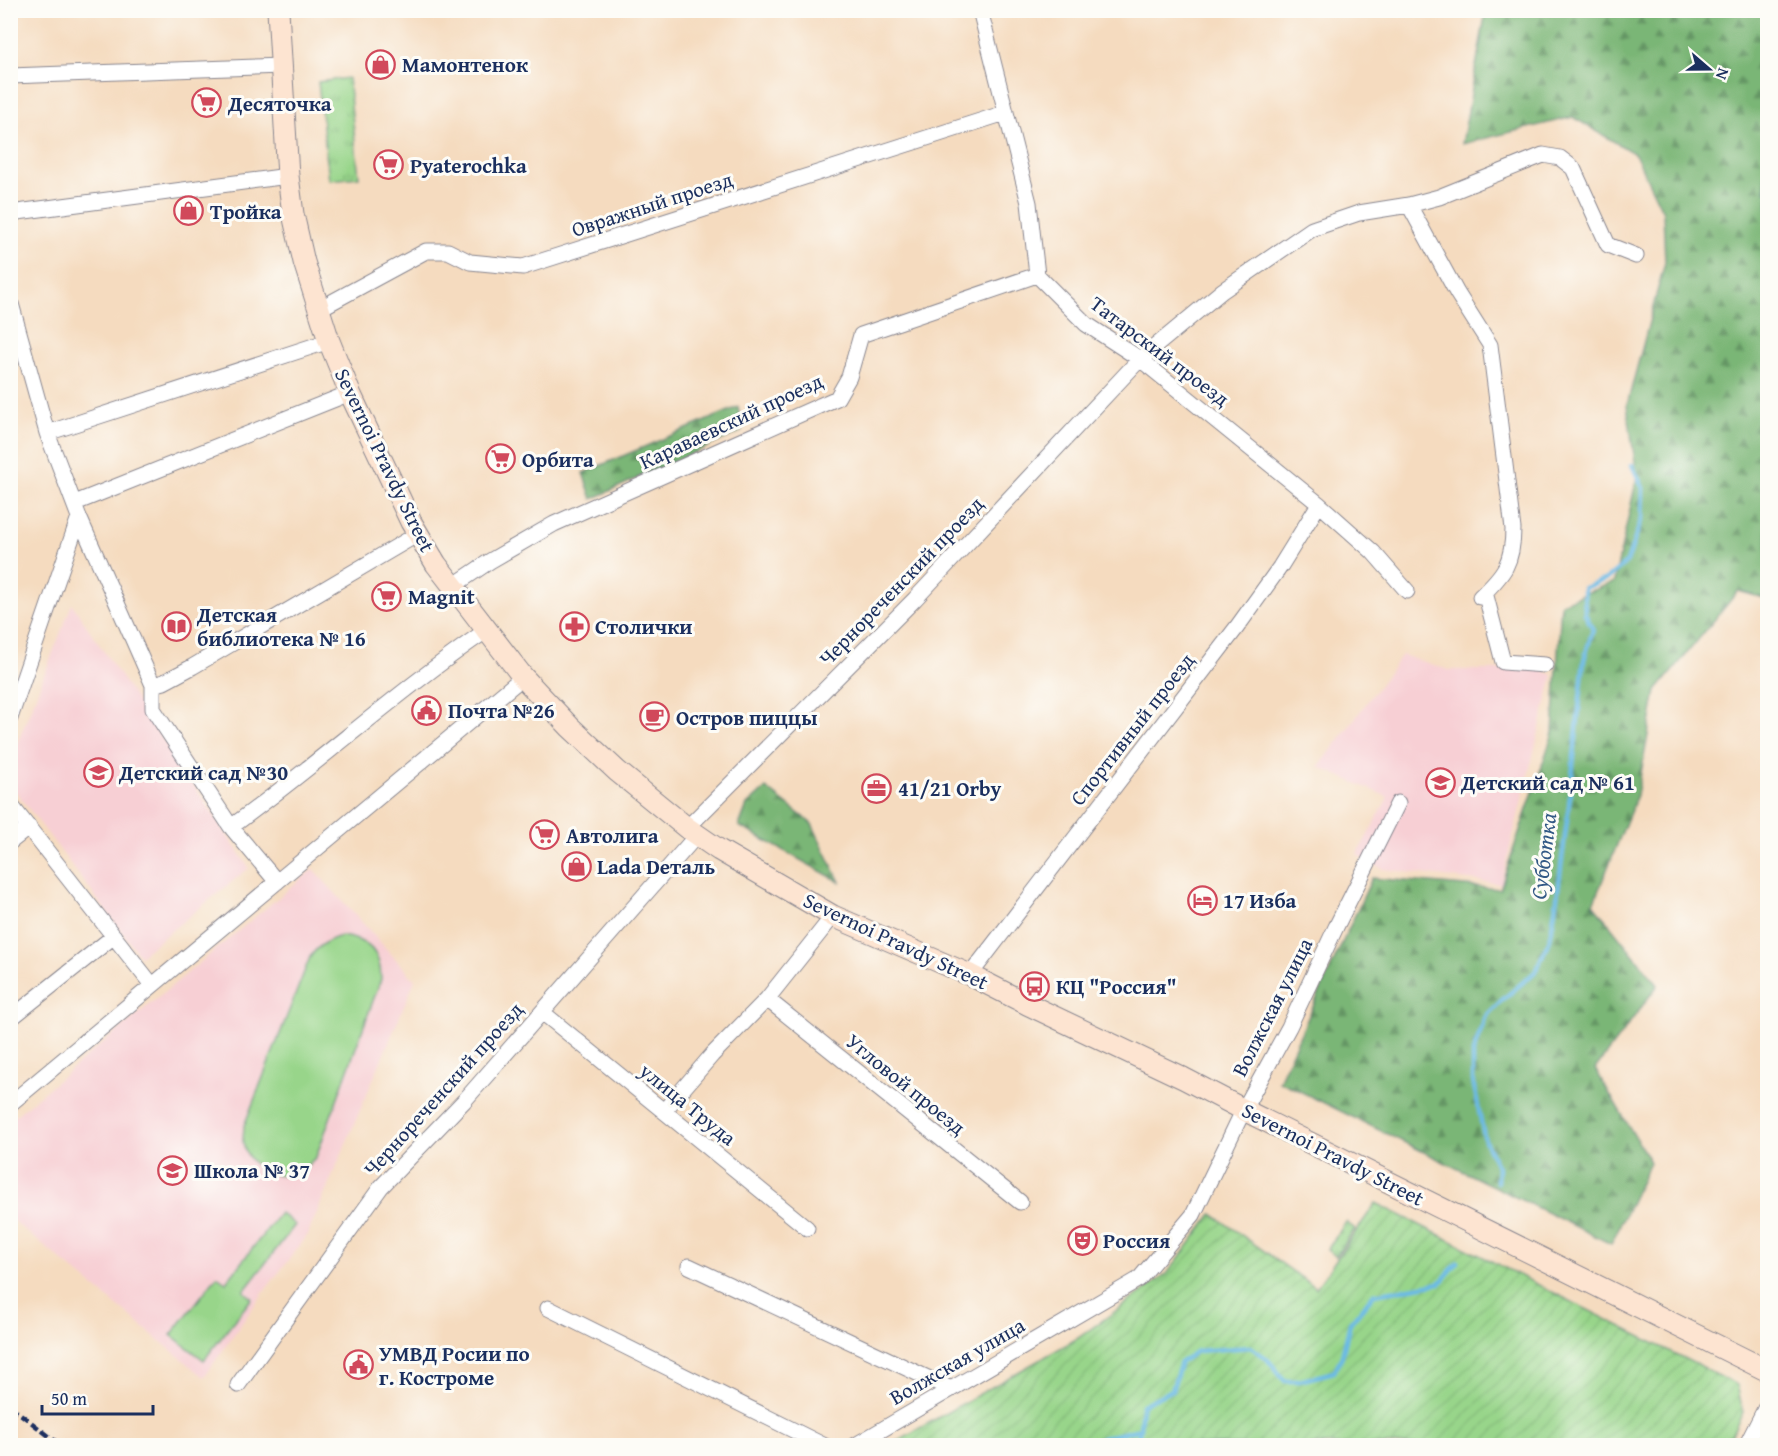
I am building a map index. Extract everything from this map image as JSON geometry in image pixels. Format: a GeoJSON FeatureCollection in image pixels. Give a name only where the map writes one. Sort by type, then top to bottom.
{"type":"FeatureCollection","features":[{"type":"Feature","properties":{"kind":"main road","name":"Severnoi Pravdy Street"},"geometry":{"type":"LineString","coordinates":[[278,10],[288,176],[293,214],[304,262],[350,393],[391,482],[436,564],[523,677],[570,727],[617,771],[692,832],[833,916],[970,975],[1184,1077],[1767,1371]]}},
{"type":"Feature","properties":{"kind":"street"},"geometry":{"type":"LineString","coordinates":[[980,10],[1029,203],[1037,275]]}},
{"type":"Feature","properties":{"kind":"street"},"geometry":{"type":"LineString","coordinates":[[10,76],[280,66]]}},
{"type":"Feature","properties":{"kind":"street","name":"Овражный проезд"},"geometry":{"type":"LineString","coordinates":[[319,309],[426,251],[448,250],[470,262],[523,267],[1005,113]]}},
{"type":"Feature","properties":{"kind":"street","name":"Чернореченский проезд"},"geometry":{"type":"LineString","coordinates":[[238,1385],[381,1187],[464,1101],[542,1012],[692,832],[1140,359],[1222,291],[1312,230],[1359,213],[1409,206],[1450,193],[1544,155],[1560,158],[1573,168],[1608,245],[1636,256]]}},
{"type":"Feature","properties":{"kind":"street"},"geometry":{"type":"LineString","coordinates":[[10,213],[288,176]]}},
{"type":"Feature","properties":{"kind":"street"},"geometry":{"type":"LineString","coordinates":[[1409,206],[1457,293],[1490,345],[1514,529],[1513,549],[1507,566],[1483,595],[1503,662],[1545,665]]}},
{"type":"Feature","properties":{"kind":"street","name":"Татарский проезд"},"geometry":{"type":"LineString","coordinates":[[1037,275],[1086,324],[1140,359],[1319,504],[1373,552],[1407,591]]}},
{"type":"Feature","properties":{"kind":"street","name":"Караваевский проезд"},"geometry":{"type":"LineString","coordinates":[[453,586],[490,561],[554,524],[837,398],[849,377],[861,335],[1037,275]]}},
{"type":"Feature","properties":{"kind":"street"},"geometry":{"type":"LineString","coordinates":[[12,308],[47,433],[77,510],[153,685],[153,709],[231,827],[277,882]]}},
{"type":"Feature","properties":{"kind":"street"},"geometry":{"type":"LineString","coordinates":[[47,433],[330,341]]}},
{"type":"Feature","properties":{"kind":"street"},"geometry":{"type":"LineString","coordinates":[[10,718],[77,510],[350,393]]}},
{"type":"Feature","properties":{"kind":"street","name":"Спортивный проезд"},"geometry":{"type":"LineString","coordinates":[[970,975],[1237,627],[1280,567],[1319,504]]}},
{"type":"Feature","properties":{"kind":"street"},"geometry":{"type":"LineString","coordinates":[[153,685],[164,682],[192,667],[418,534]]}},
{"type":"Feature","properties":{"kind":"street"},"geometry":{"type":"LineString","coordinates":[[231,827],[276,795],[450,655],[487,630]]}},
{"type":"Feature","properties":{"kind":"street"},"geometry":{"type":"LineString","coordinates":[[10,1104],[523,677]]}},
{"type":"Feature","properties":{"kind":"street","name":"Волжская улица"},"geometry":{"type":"LineString","coordinates":[[854,1446],[1139,1279],[1193,1215],[1244,1109],[1289,1027],[1398,803]]}},
{"type":"Feature","properties":{"kind":"street"},"geometry":{"type":"LineString","coordinates":[[10,804],[152,985]]}},
{"type":"Feature","properties":{"kind":"street"},"geometry":{"type":"LineString","coordinates":[[10,842],[29,827]]}},
{"type":"Feature","properties":{"kind":"street"},"geometry":{"type":"LineString","coordinates":[[664,1111],[712,1055],[767,999],[833,916]]}},
{"type":"Feature","properties":{"kind":"street"},"geometry":{"type":"LineString","coordinates":[[10,1019],[114,936]]}},
{"type":"Feature","properties":{"kind":"street","name":"Угловой проезд"},"geometry":{"type":"LineString","coordinates":[[767,999],[1020,1202]]}},
{"type":"Feature","properties":{"kind":"street","name":"улица Труда"},"geometry":{"type":"LineString","coordinates":[[542,1012],[807,1228]]}},
{"type":"Feature","properties":{"kind":"street"},"geometry":{"type":"LineString","coordinates":[[689,1266],[951,1389]]}},
{"type":"Feature","properties":{"kind":"street"},"geometry":{"type":"LineString","coordinates":[[548,1308],[825,1446]]}},
{"type":"Feature","properties":{"kind":"street"},"geometry":{"type":"LineString","coordinates":[[1746,1446],[1767,1403]]}},
{"type":"Feature","properties":{"kind":"shaded area","name":"Детский сад №30"},"geometry":{"type":"Polygon","coordinates":[[[72,604],[249,868],[140,956],[11,785],[11,759],[72,604]]]}},
{"type":"Feature","properties":{"kind":"shaded area","name":"Детский сад № 61"},"geometry":{"type":"Polygon","coordinates":[[[1402,655],[1449,670],[1541,670],[1553,675],[1501,884],[1383,869],[1357,855],[1388,797],[1319,767],[1402,655]]]}},
{"type":"Feature","properties":{"kind":"shaded area","name":"Школа № 37"},"geometry":{"type":"Polygon","coordinates":[[[313,869],[415,980],[307,1236],[266,1289],[204,1377],[11,1219],[10,1120],[313,869]]]}},
{"type":"Feature","properties":{"kind":"green space"},"geometry":{"type":"Polygon","coordinates":[[[1486,11],[1767,11],[1765,191],[1768,193],[1767,599],[1738,591],[1656,691],[1637,795],[1593,904],[1658,985],[1595,1069],[1650,1162],[1611,1244],[1279,1081],[1372,878],[1500,889],[1553,733],[1561,603],[1614,582],[1637,477],[1627,405],[1665,262],[1663,212],[1635,154],[1573,117],[1462,144],[1486,11]]]}},
{"type":"Feature","properties":{"kind":"green space"},"geometry":{"type":"Polygon","coordinates":[[[1768,11],[1767,193],[1765,191],[1768,11]]]}},
{"type":"Feature","properties":{"kind":"green space"},"geometry":{"type":"Polygon","coordinates":[[[348,78],[359,177],[329,180],[318,82],[348,78]]]}},
{"type":"Feature","properties":{"kind":"green space"},"geometry":{"type":"Polygon","coordinates":[[[738,407],[742,431],[592,499],[583,473],[738,407]]]}},
{"type":"Feature","properties":{"kind":"green space"},"geometry":{"type":"Polygon","coordinates":[[[766,788],[812,824],[840,882],[739,826],[747,805],[766,788]]]}},
{"type":"Feature","properties":{"kind":"green space"},"geometry":{"type":"Polygon","coordinates":[[[342,936],[366,944],[372,949],[379,961],[381,979],[316,1157],[303,1169],[293,1174],[276,1175],[260,1168],[249,1157],[243,1141],[244,1126],[310,957],[324,944],[342,936]]]}},
{"type":"Feature","properties":{"kind":"green space"},"geometry":{"type":"Polygon","coordinates":[[[1376,1203],[1737,1385],[1743,1412],[1727,1445],[890,1445],[1078,1338],[1167,1274],[1212,1214],[1316,1288],[1376,1203]]]}},
{"type":"Feature","properties":{"kind":"green space"},"geometry":{"type":"Polygon","coordinates":[[[280,1213],[295,1225],[244,1291],[252,1298],[204,1360],[171,1335],[217,1276],[226,1282],[280,1213]]]}},
{"type":"Feature","properties":{"kind":"green space"},"geometry":{"type":"Polygon","coordinates":[[[1346,1222],[1355,1229],[1336,1256],[1327,1250],[1346,1222]]]}},
{"type":"Feature","properties":{"kind":"waterway","name":"Субботка"},"geometry":{"type":"LineString","coordinates":[[1497,1182],[1498,1168],[1485,1141],[1473,1081],[1473,1052],[1486,1016],[1535,972],[1550,939],[1569,805],[1584,660],[1593,629],[1585,614],[1584,588],[1606,579],[1627,562],[1642,518],[1643,488],[1632,465]]}},
{"type":"Feature","properties":{"kind":"waterway","name":"Субботка"},"geometry":{"type":"LineString","coordinates":[[1137,1446],[1142,1405],[1172,1390],[1181,1362],[1197,1351],[1251,1347],[1268,1360],[1285,1381],[1299,1381],[1334,1372],[1342,1356],[1350,1323],[1374,1294],[1440,1283],[1458,1262]]}},
{"type":"Feature","properties":{"kind":"waterway"},"geometry":{"type":"LineString","coordinates":[[1091,1446],[1102,1438],[1140,1429]]}},
{"type":"Feature","properties":{"kind":"railway"},"geometry":{"type":"LineString","coordinates":[[10,1406],[62,1446]]}},
{"type":"Feature","properties":{"kind":"place","name":"Мамонтенок"},"geometry":{"type":"Point","coordinates":[381,64]}},
{"type":"Feature","properties":{"kind":"place","name":"Десяточка"},"geometry":{"type":"Point","coordinates":[207,103]}},
{"type":"Feature","properties":{"kind":"place","name":"Pyaterochka"},"geometry":{"type":"Point","coordinates":[389,165]}},
{"type":"Feature","properties":{"kind":"place","name":"Тройка"},"geometry":{"type":"Point","coordinates":[189,211]}},
{"type":"Feature","properties":{"kind":"place","name":"Орбита"},"geometry":{"type":"Point","coordinates":[501,459]}},
{"type":"Feature","properties":{"kind":"place","name":"Magnit"},"geometry":{"type":"Point","coordinates":[387,596]}},
{"type":"Feature","properties":{"kind":"place","name":"Детская библиотека № 16"},"geometry":{"type":"Point","coordinates":[176,626]}},
{"type":"Feature","properties":{"kind":"place","name":"Столички"},"geometry":{"type":"Point","coordinates":[574,626]}},
{"type":"Feature","properties":{"kind":"place","name":"Почта №26"},"geometry":{"type":"Point","coordinates":[427,710]}},
{"type":"Feature","properties":{"kind":"place","name":"Остров пиццы"},"geometry":{"type":"Point","coordinates":[655,717]}},
{"type":"Feature","properties":{"kind":"place","name":"Детский сад №30"},"geometry":{"type":"Point","coordinates":[98,772]}},
{"type":"Feature","properties":{"kind":"place","name":"Детский сад № 61"},"geometry":{"type":"Point","coordinates":[1440,782]}},
{"type":"Feature","properties":{"kind":"place","name":"41/21 Orby"},"geometry":{"type":"Point","coordinates":[877,788]}},
{"type":"Feature","properties":{"kind":"place","name":"Автолига"},"geometry":{"type":"Point","coordinates":[545,835]}},
{"type":"Feature","properties":{"kind":"place","name":"Lada Dеталь"},"geometry":{"type":"Point","coordinates":[576,866]}},
{"type":"Feature","properties":{"kind":"place","name":"17 Изба"},"geometry":{"type":"Point","coordinates":[1202,900]}},
{"type":"Feature","properties":{"kind":"place","name":"КЦ \"Россия\""},"geometry":{"type":"Point","coordinates":[1035,986]}},
{"type":"Feature","properties":{"kind":"place","name":"Школа № 37"},"geometry":{"type":"Point","coordinates":[173,1170]}},
{"type":"Feature","properties":{"kind":"place","name":"Россия"},"geometry":{"type":"Point","coordinates":[1082,1240]}},
{"type":"Feature","properties":{"kind":"place","name":"УМВД Росии по г. Костроме"},"geometry":{"type":"Point","coordinates":[358,1365]}}]}
